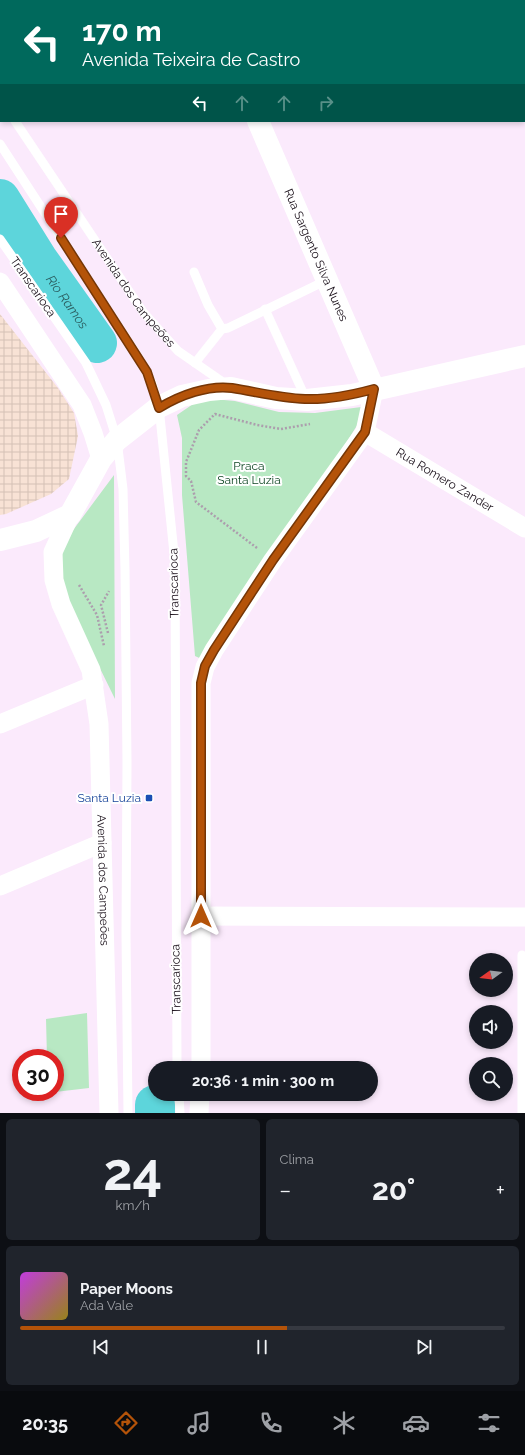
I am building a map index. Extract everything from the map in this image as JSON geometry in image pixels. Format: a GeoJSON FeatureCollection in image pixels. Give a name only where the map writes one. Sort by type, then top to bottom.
{"type":"FeatureCollection","features":[{"type":"Feature","properties":{"kind":"street","name":"Rua Sargento Silva Nunes"},"geometry":{"type":"LineString","coordinates":[[258,122],[374,389]]}},
{"type":"Feature","properties":{"kind":"street"},"geometry":{"type":"LineString","coordinates":[[0,282],[82,405],[101,459]]}},
{"type":"Feature","properties":{"kind":"street"},"geometry":{"type":"LineString","coordinates":[[0,540],[36,531],[70,515],[101,459],[117,440],[170,401],[193,393],[231,388],[276,398],[307,400],[352,395],[525,356]]}},
{"type":"Feature","properties":{"kind":"street"},"geometry":{"type":"LineString","coordinates":[[200,1061],[201,683],[205,666],[273,560],[365,432],[374,389]]}},
{"type":"Feature","properties":{"kind":"street","name":"Rua Romero Zander"},"geometry":{"type":"LineString","coordinates":[[365,432],[525,528]]}},
{"type":"Feature","properties":{"kind":"street","name":"Avenida dos Campeões"},"geometry":{"type":"LineString","coordinates":[[70,515],[53,552],[54,580],[61,604],[91,670],[99,724],[109,1113]]}},
{"type":"Feature","properties":{"kind":"street"},"geometry":{"type":"LineString","coordinates":[[0,724],[94,685]]}},
{"type":"Feature","properties":{"kind":"street"},"geometry":{"type":"LineString","coordinates":[[0,886],[102,843]]}},
{"type":"Feature","properties":{"kind":"street"},"geometry":{"type":"LineString","coordinates":[[201,916],[525,917]]}},
{"type":"Feature","properties":{"kind":"street"},"geometry":{"type":"LineString","coordinates":[[199,1113],[200,1101]]}},
{"type":"Feature","properties":{"kind":"lane","name":"Avenida dos Campeões"},"geometry":{"type":"LineString","coordinates":[[15,122],[142,312],[178,351],[231,388]]}},
{"type":"Feature","properties":{"kind":"lane","name":"Transcarioca"},"geometry":{"type":"LineString","coordinates":[[0,144],[139,358],[152,383],[159,408],[175,563],[177,1061]]}},
{"type":"Feature","properties":{"kind":"lane","name":"Transcarioca"},"geometry":{"type":"LineString","coordinates":[[0,239],[86,363],[106,405],[117,440],[123,489],[125,562],[128,1113]]}},
{"type":"Feature","properties":{"kind":"lane"},"geometry":{"type":"LineString","coordinates":[[194,272],[208,305],[222,329]]}},
{"type":"Feature","properties":{"kind":"lane"},"geometry":{"type":"LineString","coordinates":[[195,363],[222,329],[228,328],[327,280]]}},
{"type":"Feature","properties":{"kind":"lane"},"geometry":{"type":"LineString","coordinates":[[265,309],[307,400]]}},
{"type":"Feature","properties":{"kind":"lane"},"geometry":{"type":"LineString","coordinates":[[522,955],[522,1113]]}},
{"type":"Feature","properties":{"kind":"lane"},"geometry":{"type":"LineString","coordinates":[[179,1101],[180,1113]]}},
{"type":"Feature","properties":{"kind":"path"},"geometry":{"type":"LineString","coordinates":[[273,560],[196,502],[191,481],[186,476],[186,462],[199,430],[215,414],[257,425],[281,429],[316,422]]}},
{"type":"Feature","properties":{"kind":"path"},"geometry":{"type":"LineString","coordinates":[[77,583],[97,615],[106,651]]}},
{"type":"Feature","properties":{"kind":"shaded area"},"geometry":{"type":"Polygon","coordinates":[[[0,314],[58,388],[74,413],[78,436],[69,479],[51,494],[6,514],[0,515],[0,314]]]}},
{"type":"Feature","properties":{"kind":"green space","name":"Praca Santa Luzia"},"geometry":{"type":"Polygon","coordinates":[[[213,399],[235,401],[279,412],[315,413],[369,406],[210,663],[195,656],[182,495],[182,438],[177,415],[196,402],[213,399]]]}},
{"type":"Feature","properties":{"kind":"green space"},"geometry":{"type":"Polygon","coordinates":[[[114,475],[115,699],[65,597],[59,570],[65,541],[114,475]]]}},
{"type":"Feature","properties":{"kind":"green space"},"geometry":{"type":"Polygon","coordinates":[[[87,1013],[89,1088],[64,1091],[64,1049],[47,1049],[46,1019],[87,1013]]]}},
{"type":"Feature","properties":{"kind":"waterway","name":"Rio Ramos"},"geometry":{"type":"LineString","coordinates":[[0,199],[38,260],[97,343]]}},
{"type":"Feature","properties":{"kind":"waterway","name":"Rio Ramos"},"geometry":{"type":"LineString","coordinates":[[155,1105],[155,1113]]}},
{"type":"Feature","properties":{"kind":"place","name":"Santa Luzia"},"geometry":{"type":"Point","coordinates":[149,798]}},
{"type":"Feature","properties":{"kind":"route"},"geometry":{"type":"LineString","coordinates":[[61,238],[139,358],[152,383],[159,408],[182,396],[209,390],[231,388],[276,398],[307,400],[352,395],[374,389],[368,426],[365,432],[273,560],[205,666],[201,683],[201,916]]}}]}
